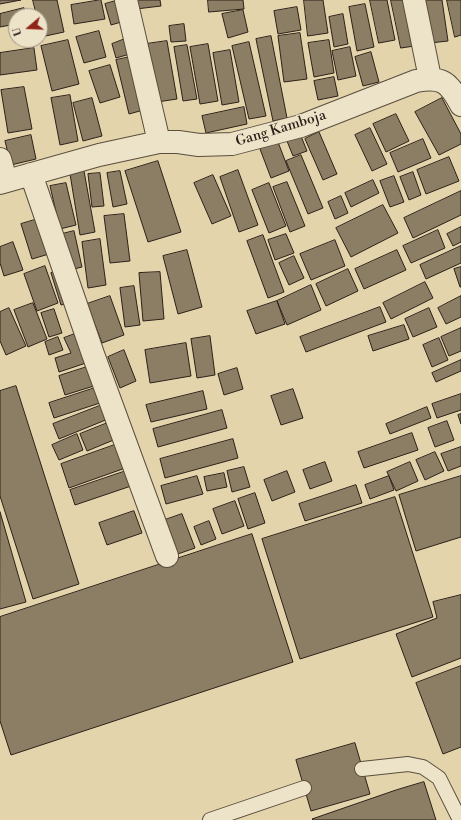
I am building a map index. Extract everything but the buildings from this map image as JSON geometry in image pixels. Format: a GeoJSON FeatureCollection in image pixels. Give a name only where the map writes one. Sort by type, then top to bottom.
{"type":"FeatureCollection","features":[{"type":"Feature","properties":{"kind":"street"},"geometry":{"type":"LineString","coordinates":[[126,0],[159,142]]}},
{"type":"Feature","properties":{"kind":"street"},"geometry":{"type":"LineString","coordinates":[[414,0],[430,78],[444,81],[459,101]]}},
{"type":"Feature","properties":{"kind":"street","name":"Gang Kamboja"},"geometry":{"type":"LineString","coordinates":[[3,182],[99,155],[159,142],[178,142],[199,145],[232,144],[301,126],[416,81],[430,78]]}},
{"type":"Feature","properties":{"kind":"street"},"geometry":{"type":"LineString","coordinates":[[0,159],[3,182]]}},
{"type":"Feature","properties":{"kind":"street"},"geometry":{"type":"LineString","coordinates":[[31,174],[93,354],[167,556]]}},
{"type":"Feature","properties":{"kind":"lane"},"geometry":{"type":"LineString","coordinates":[[362,768],[408,764],[423,767],[439,778],[460,820]]}},
{"type":"Feature","properties":{"kind":"lane"},"geometry":{"type":"LineString","coordinates":[[210,820],[304,788]]}}]}
